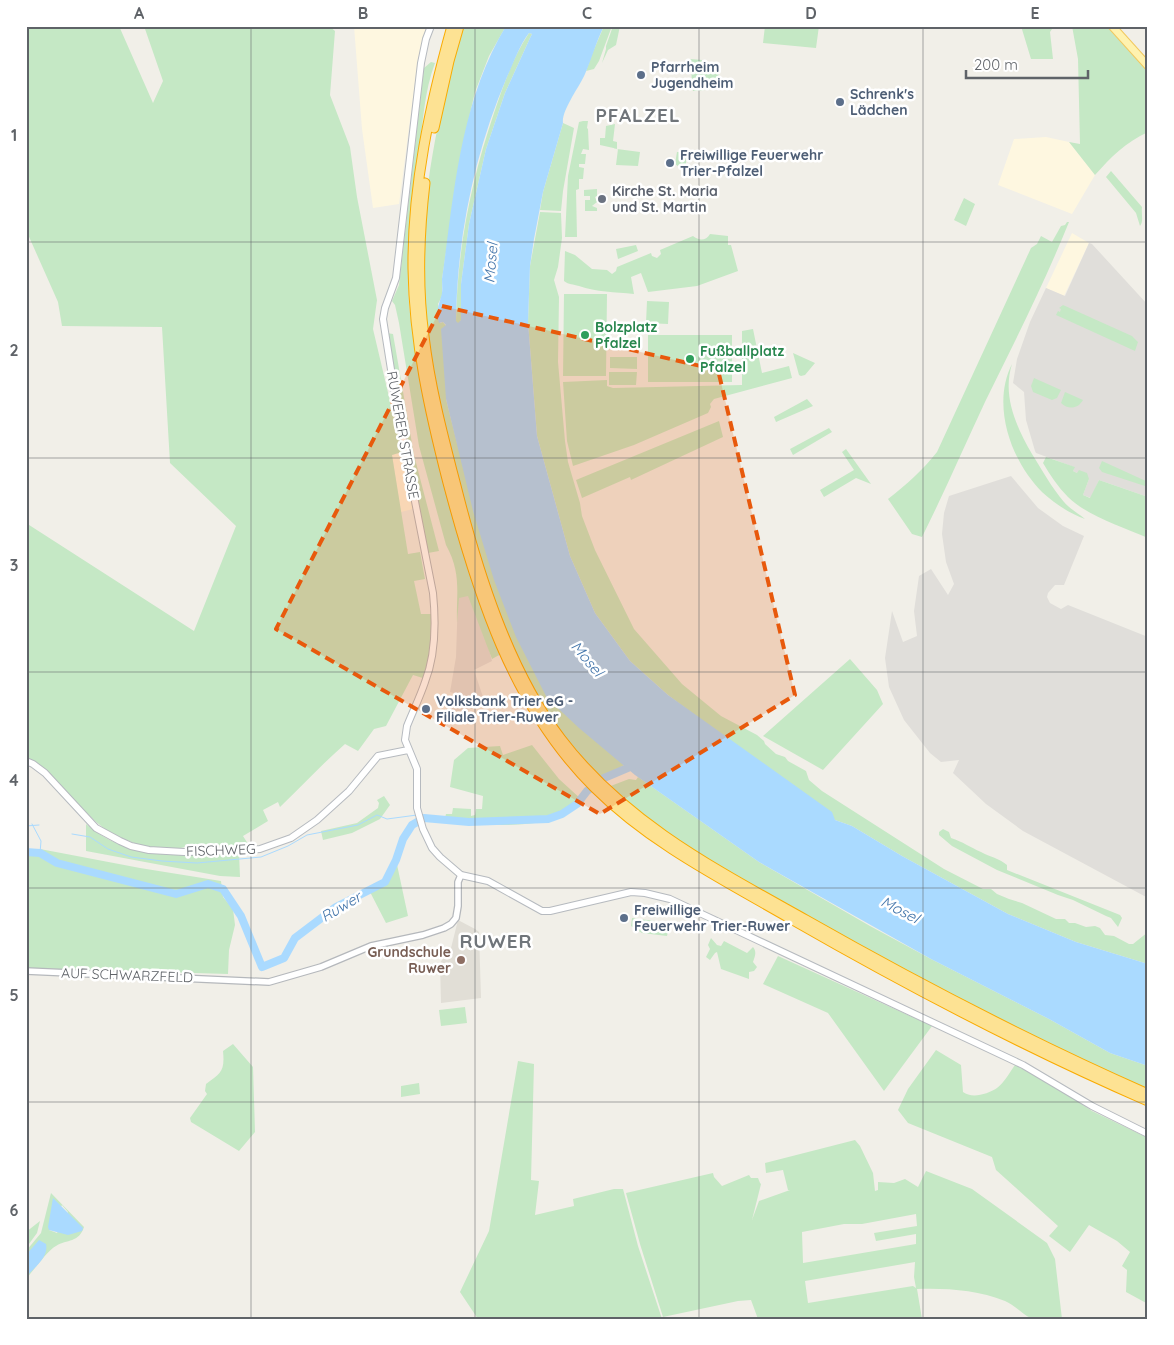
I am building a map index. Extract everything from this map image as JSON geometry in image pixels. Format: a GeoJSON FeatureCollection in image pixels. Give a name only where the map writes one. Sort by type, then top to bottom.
{"type":"FeatureCollection","features":[{"type":"Feature","properties":{"kind":"highway"},"geometry":{"type":"LineString","coordinates":[[452,26],[433,97],[417,199],[413,266],[414,309],[420,360],[437,440],[459,524],[481,596],[503,650],[534,710],[552,738],[638,826],[669,847],[879,969],[1040,1052],[1148,1101]]}},
{"type":"Feature","properties":{"kind":"highway"},"geometry":{"type":"LineString","coordinates":[[459,26],[433,129],[426,170],[422,212],[421,313],[428,368],[465,523],[489,598],[509,648],[540,706],[584,772]]}},
{"type":"Feature","properties":{"kind":"highway"},"geometry":{"type":"LineString","coordinates":[[607,795],[663,836],[735,880],[834,936],[1003,1026],[1148,1094]]}},
{"type":"Feature","properties":{"kind":"main road","name":"RUWERER STRASSE"},"geometry":{"type":"LineString","coordinates":[[431,26],[421,63],[396,278],[393,290],[384,308],[383,318],[399,420],[435,610],[434,641],[428,671],[405,732],[408,750],[416,769],[417,808],[423,829],[440,857],[461,875]]}},
{"type":"Feature","properties":{"kind":"main road"},"geometry":{"type":"LineString","coordinates":[[1112,26],[1148,66]]}},
{"type":"Feature","properties":{"kind":"main road","name":"FISCHWEG"},"geometry":{"type":"LineString","coordinates":[[26,761],[34,764],[86,819],[109,836],[131,846],[149,850],[184,852],[260,849],[283,842],[317,820],[349,791],[378,756],[408,750]]}},
{"type":"Feature","properties":{"kind":"main road"},"geometry":{"type":"LineString","coordinates":[[461,875],[488,881],[542,911],[550,911],[631,892],[654,895],[685,906],[1023,1065],[1092,1106],[1148,1134]]}},
{"type":"Feature","properties":{"kind":"street","name":"AUF SCHWARZFELD"},"geometry":{"type":"LineString","coordinates":[[26,971],[269,982],[328,965],[371,946],[439,930],[451,924],[456,918],[458,882],[461,875]]}},
{"type":"Feature","properties":{"kind":"highlighted area"},"geometry":{"type":"Polygon","coordinates":[[[442,306],[718,370],[795,695],[600,814],[276,629],[442,306]]]}},
{"type":"Feature","properties":{"kind":"shaded area"},"geometry":{"type":"Polygon","coordinates":[[[354,26],[428,26],[418,59],[399,204],[373,208],[362,129],[354,26]]]}},
{"type":"Feature","properties":{"kind":"shaded area"},"geometry":{"type":"Polygon","coordinates":[[[1046,137],[1069,142],[1095,175],[1072,214],[998,185],[1014,139],[1046,137]]]}},
{"type":"Feature","properties":{"kind":"shaded area"},"geometry":{"type":"Polygon","coordinates":[[[1072,233],[1089,243],[1064,296],[1046,288],[1072,233]]]}},
{"type":"Feature","properties":{"kind":"shaded area"},"geometry":{"type":"Polygon","coordinates":[[[1089,243],[1148,305],[1148,497],[1099,480],[1091,498],[1083,495],[1089,479],[1073,471],[1074,467],[1036,453],[1026,420],[1024,392],[1013,383],[1017,359],[1030,322],[1046,288],[1065,296],[1089,243]]]}},
{"type":"Feature","properties":{"kind":"shaded area"},"geometry":{"type":"Polygon","coordinates":[[[402,452],[413,509],[401,512],[392,455],[402,452]]]}},
{"type":"Feature","properties":{"kind":"shaded area"},"geometry":{"type":"Polygon","coordinates":[[[1011,476],[1038,508],[1063,526],[1084,536],[1064,585],[1055,585],[1048,593],[1047,597],[1050,603],[1061,609],[1068,605],[1148,637],[1148,898],[1023,831],[986,804],[953,773],[959,760],[941,762],[930,753],[904,720],[889,687],[885,658],[892,611],[903,642],[917,636],[914,611],[919,576],[931,569],[948,595],[954,584],[946,562],[942,534],[944,513],[949,496],[1011,476]]]}},
{"type":"Feature","properties":{"kind":"shaded area"},"geometry":{"type":"Polygon","coordinates":[[[474,594],[492,661],[474,670],[486,706],[454,712],[441,729],[457,694],[450,692],[456,657],[458,595],[474,594]]]}},
{"type":"Feature","properties":{"kind":"shaded area","name":"Grundschule Ruwer"},"geometry":{"type":"Polygon","coordinates":[[[458,920],[479,932],[481,998],[441,1003],[440,963],[450,952],[458,920]]]}},
{"type":"Feature","properties":{"kind":"green space"},"geometry":{"type":"Polygon","coordinates":[[[26,26],[119,26],[153,103],[163,81],[144,26],[329,26],[335,31],[330,95],[350,147],[357,197],[377,300],[373,329],[402,452],[392,455],[408,554],[420,552],[425,579],[414,581],[421,614],[435,614],[436,627],[426,679],[413,675],[386,726],[374,729],[358,751],[345,744],[280,807],[278,802],[263,810],[268,821],[243,836],[250,847],[196,844],[166,849],[142,846],[109,832],[96,822],[43,768],[26,761],[26,523],[194,631],[236,526],[170,463],[162,327],[62,326],[58,302],[26,230],[26,26]]]}},
{"type":"Feature","properties":{"kind":"green space"},"geometry":{"type":"Polygon","coordinates":[[[462,26],[506,26],[489,56],[475,92],[461,153],[442,279],[442,296],[438,304],[440,323],[443,322],[446,326],[446,399],[457,443],[547,698],[624,765],[600,779],[549,717],[515,653],[483,567],[466,509],[445,426],[429,347],[423,266],[429,175],[440,115],[462,26]]]}},
{"type":"Feature","properties":{"kind":"green space"},"geometry":{"type":"Polygon","coordinates":[[[604,26],[612,26],[599,61],[594,69],[586,71],[592,54],[604,26]]]}},
{"type":"Feature","properties":{"kind":"green space"},"geometry":{"type":"Polygon","coordinates":[[[613,26],[620,26],[616,45],[608,50],[602,63],[606,46],[613,26]]]}},
{"type":"Feature","properties":{"kind":"green space"},"geometry":{"type":"Polygon","coordinates":[[[765,26],[819,26],[816,48],[763,43],[765,26]]]}},
{"type":"Feature","properties":{"kind":"green space"},"geometry":{"type":"Polygon","coordinates":[[[1021,26],[1054,26],[1050,32],[1053,59],[1031,59],[1021,26]]]}},
{"type":"Feature","properties":{"kind":"green space"},"geometry":{"type":"Polygon","coordinates":[[[1072,26],[1106,26],[1125,44],[1148,72],[1148,132],[1119,150],[1095,175],[1069,142],[1080,144],[1078,59],[1072,26]]]}},
{"type":"Feature","properties":{"kind":"green space"},"geometry":{"type":"Polygon","coordinates":[[[529,33],[532,34],[505,93],[486,149],[469,224],[461,284],[461,320],[459,324],[456,322],[462,242],[478,164],[501,92],[513,62],[529,33]]]}},
{"type":"Feature","properties":{"kind":"green space"},"geometry":{"type":"Polygon","coordinates":[[[690,59],[702,60],[702,64],[719,67],[718,89],[693,91],[690,59]]]}},
{"type":"Feature","properties":{"kind":"green space"},"geometry":{"type":"Polygon","coordinates":[[[431,62],[435,63],[428,85],[424,108],[410,228],[408,284],[410,315],[424,401],[447,497],[466,561],[501,654],[492,659],[468,596],[459,598],[457,623],[457,593],[454,565],[446,545],[419,446],[399,323],[395,305],[392,301],[399,285],[424,68],[431,62]]]}},
{"type":"Feature","properties":{"kind":"green space"},"geometry":{"type":"Polygon","coordinates":[[[588,121],[589,150],[583,149],[581,154],[586,154],[585,164],[579,164],[579,167],[584,168],[583,179],[579,179],[579,189],[576,190],[577,237],[565,237],[568,176],[579,122],[588,121]]]}},
{"type":"Feature","properties":{"kind":"green space"},"geometry":{"type":"Polygon","coordinates":[[[563,123],[574,128],[561,211],[540,210],[543,192],[563,123]]]}},
{"type":"Feature","properties":{"kind":"green space"},"geometry":{"type":"Polygon","coordinates":[[[615,124],[613,141],[617,142],[617,149],[600,145],[600,138],[605,138],[606,126],[615,124]]]}},
{"type":"Feature","properties":{"kind":"green space"},"geometry":{"type":"Polygon","coordinates":[[[618,149],[640,152],[638,166],[616,165],[618,149]]]}},
{"type":"Feature","properties":{"kind":"green space"},"geometry":{"type":"Polygon","coordinates":[[[677,152],[688,152],[689,157],[686,158],[686,169],[682,169],[675,164],[677,152]]]}},
{"type":"Feature","properties":{"kind":"green space"},"geometry":{"type":"Polygon","coordinates":[[[1111,171],[1142,207],[1140,226],[1136,213],[1106,177],[1111,171]]]}},
{"type":"Feature","properties":{"kind":"green space"},"geometry":{"type":"Polygon","coordinates":[[[597,189],[597,196],[595,197],[597,202],[592,206],[597,208],[597,211],[585,211],[585,200],[590,200],[590,196],[584,196],[584,190],[597,189]]]}},
{"type":"Feature","properties":{"kind":"green space"},"geometry":{"type":"Polygon","coordinates":[[[964,198],[975,204],[966,226],[954,220],[964,198]]]}},
{"type":"Feature","properties":{"kind":"green space"},"geometry":{"type":"Polygon","coordinates":[[[540,212],[561,213],[562,238],[554,280],[559,297],[558,362],[568,462],[582,516],[595,550],[634,629],[682,684],[721,716],[757,735],[776,754],[785,757],[788,761],[806,771],[809,780],[822,791],[944,869],[983,889],[991,889],[997,894],[1056,919],[1065,919],[1069,923],[1086,927],[1095,926],[1100,928],[1105,935],[1114,936],[1129,944],[1133,944],[1148,932],[1148,964],[1076,942],[1008,914],[902,856],[852,826],[835,820],[668,695],[630,661],[595,613],[570,556],[537,436],[528,322],[530,266],[540,212]]]}},
{"type":"Feature","properties":{"kind":"green space"},"geometry":{"type":"Polygon","coordinates":[[[1069,222],[1039,291],[922,537],[912,534],[888,499],[914,477],[937,452],[1031,248],[1037,244],[1041,236],[1052,242],[1061,226],[1069,222]]]}},
{"type":"Feature","properties":{"kind":"green space"},"geometry":{"type":"Polygon","coordinates":[[[710,234],[728,236],[728,245],[731,245],[738,271],[697,286],[648,292],[641,273],[631,277],[634,294],[592,290],[564,281],[565,251],[575,255],[592,269],[607,270],[612,274],[616,271],[617,267],[651,253],[652,256],[657,258],[661,254],[660,250],[693,236],[702,240],[710,234]]]}},
{"type":"Feature","properties":{"kind":"green space"},"geometry":{"type":"Polygon","coordinates":[[[636,245],[638,251],[618,259],[616,249],[636,245]]]}},
{"type":"Feature","properties":{"kind":"green space","name":"Bolzplatz Pfalzel"},"geometry":{"type":"Polygon","coordinates":[[[564,294],[607,294],[606,376],[563,376],[564,294]]]}},
{"type":"Feature","properties":{"kind":"green space"},"geometry":{"type":"Polygon","coordinates":[[[647,301],[669,302],[668,324],[646,323],[647,301]]]}},
{"type":"Feature","properties":{"kind":"green space"},"geometry":{"type":"Polygon","coordinates":[[[1063,305],[1132,336],[1138,342],[1135,351],[1056,315],[1058,311],[1060,312],[1061,309],[1059,308],[1063,305]]]}},
{"type":"Feature","properties":{"kind":"green space"},"geometry":{"type":"Polygon","coordinates":[[[753,329],[762,373],[789,366],[792,378],[714,399],[710,404],[711,407],[708,413],[634,445],[573,466],[567,441],[563,382],[607,380],[607,386],[613,388],[742,385],[742,331],[753,329]]]}},
{"type":"Feature","properties":{"kind":"green space"},"geometry":{"type":"Polygon","coordinates":[[[387,333],[393,334],[414,455],[439,551],[428,553],[387,333]]]}},
{"type":"Feature","properties":{"kind":"green space","name":"Fußballplatz Pfalzel"},"geometry":{"type":"Polygon","coordinates":[[[648,335],[732,335],[732,382],[648,382],[648,335]]]}},
{"type":"Feature","properties":{"kind":"green space"},"geometry":{"type":"Polygon","coordinates":[[[793,353],[815,363],[805,375],[799,375],[793,353]]]}},
{"type":"Feature","properties":{"kind":"green space"},"geometry":{"type":"Polygon","coordinates":[[[610,357],[637,357],[637,369],[610,368],[610,357]]]}},
{"type":"Feature","properties":{"kind":"green space"},"geometry":{"type":"Polygon","coordinates":[[[1012,364],[1009,376],[1010,399],[1021,433],[1047,479],[1060,497],[1069,507],[1085,519],[1062,508],[1042,492],[1021,465],[1013,449],[1004,414],[1003,397],[1006,380],[1012,364]]]}},
{"type":"Feature","properties":{"kind":"green space"},"geometry":{"type":"Polygon","coordinates":[[[609,372],[637,372],[636,385],[609,385],[609,372]]]}},
{"type":"Feature","properties":{"kind":"green space"},"geometry":{"type":"Polygon","coordinates":[[[1034,378],[1061,390],[1057,398],[1052,400],[1033,392],[1031,386],[1034,378]]]}},
{"type":"Feature","properties":{"kind":"green space"},"geometry":{"type":"Polygon","coordinates":[[[1065,392],[1083,400],[1076,407],[1067,407],[1061,403],[1065,392]]]}},
{"type":"Feature","properties":{"kind":"green space"},"geometry":{"type":"Polygon","coordinates":[[[807,399],[813,406],[776,422],[774,417],[807,399]]]}},
{"type":"Feature","properties":{"kind":"green space"},"geometry":{"type":"Polygon","coordinates":[[[719,421],[723,437],[631,480],[630,477],[582,498],[576,480],[719,421]]]}},
{"type":"Feature","properties":{"kind":"green space"},"geometry":{"type":"Polygon","coordinates":[[[829,428],[832,432],[793,455],[790,449],[829,428]]]}},
{"type":"Feature","properties":{"kind":"green space"},"geometry":{"type":"Polygon","coordinates":[[[846,449],[871,484],[856,478],[824,497],[820,490],[854,470],[842,452],[846,449]]]}},
{"type":"Feature","properties":{"kind":"green space"},"geometry":{"type":"Polygon","coordinates":[[[1046,457],[1075,467],[1073,471],[1077,473],[1079,470],[1087,473],[1089,479],[1083,495],[1090,498],[1099,480],[1148,497],[1148,538],[1106,520],[1076,504],[1048,472],[1043,463],[1046,457]]]}},
{"type":"Feature","properties":{"kind":"green space"},"geometry":{"type":"Polygon","coordinates":[[[1102,461],[1148,482],[1148,487],[1102,472],[1099,468],[1102,461]]]}},
{"type":"Feature","properties":{"kind":"green space"},"geometry":{"type":"Polygon","coordinates":[[[850,659],[877,690],[883,704],[823,770],[763,736],[850,659]]]}},
{"type":"Feature","properties":{"kind":"green space"},"geometry":{"type":"Polygon","coordinates":[[[532,745],[559,779],[582,800],[575,808],[562,816],[530,824],[493,825],[444,822],[446,814],[452,814],[453,808],[471,809],[471,816],[475,815],[476,809],[482,809],[483,796],[450,787],[454,760],[468,748],[500,746],[503,755],[532,745]]]}},
{"type":"Feature","properties":{"kind":"green space"},"geometry":{"type":"Polygon","coordinates":[[[638,777],[759,862],[870,926],[1049,1019],[1110,1053],[1148,1066],[1148,1091],[1091,1066],[931,986],[725,871],[664,833],[608,787],[629,779],[636,780],[638,777]]]}},
{"type":"Feature","properties":{"kind":"green space"},"geometry":{"type":"Polygon","coordinates":[[[384,796],[390,805],[380,819],[352,833],[323,840],[321,831],[357,823],[378,808],[379,803],[377,800],[384,796]]]}},
{"type":"Feature","properties":{"kind":"green space"},"geometry":{"type":"Polygon","coordinates":[[[86,824],[103,836],[121,845],[159,854],[239,853],[240,877],[220,876],[86,851],[86,824]]]}},
{"type":"Feature","properties":{"kind":"green space"},"geometry":{"type":"Polygon","coordinates":[[[943,829],[949,832],[951,838],[998,859],[1007,865],[1007,870],[1120,915],[1122,918],[1118,927],[1111,918],[1073,900],[997,870],[952,846],[939,835],[939,832],[943,829]]]}},
{"type":"Feature","properties":{"kind":"green space"},"geometry":{"type":"Polygon","coordinates":[[[40,849],[221,881],[223,897],[233,909],[235,925],[229,950],[228,974],[26,968],[26,852],[40,853],[40,849]]]}},
{"type":"Feature","properties":{"kind":"green space"},"geometry":{"type":"Polygon","coordinates":[[[396,860],[408,916],[386,923],[369,890],[385,882],[396,860]]]}},
{"type":"Feature","properties":{"kind":"green space"},"geometry":{"type":"Polygon","coordinates":[[[632,918],[670,923],[667,936],[642,933],[631,926],[632,918]]]}},
{"type":"Feature","properties":{"kind":"green space"},"geometry":{"type":"Polygon","coordinates":[[[711,938],[717,945],[721,946],[724,941],[747,953],[753,947],[755,956],[753,962],[757,967],[754,971],[749,972],[749,979],[721,969],[717,952],[710,960],[706,957],[710,949],[708,945],[711,938]]]}},
{"type":"Feature","properties":{"kind":"green space"},"geometry":{"type":"Polygon","coordinates":[[[778,956],[932,1026],[884,1091],[828,1013],[763,984],[778,956]]]}},
{"type":"Feature","properties":{"kind":"green space"},"geometry":{"type":"Polygon","coordinates":[[[465,1007],[467,1023],[441,1026],[439,1010],[465,1007]]]}},
{"type":"Feature","properties":{"kind":"green space"},"geometry":{"type":"Polygon","coordinates":[[[233,1044],[253,1067],[255,1132],[239,1151],[191,1122],[190,1118],[207,1094],[205,1091],[206,1084],[221,1071],[223,1051],[233,1044]]]}},
{"type":"Feature","properties":{"kind":"green space"},"geometry":{"type":"Polygon","coordinates":[[[936,1050],[961,1065],[963,1092],[967,1094],[980,1095],[997,1088],[1015,1065],[1054,1086],[1092,1111],[1148,1138],[1148,1304],[1126,1292],[1127,1270],[1122,1266],[1130,1252],[1117,1241],[1089,1225],[1070,1252],[1049,1236],[1058,1226],[996,1170],[992,1157],[908,1123],[898,1110],[908,1089],[936,1050]]]}},
{"type":"Feature","properties":{"kind":"green space"},"geometry":{"type":"Polygon","coordinates":[[[518,1061],[534,1064],[531,1180],[539,1181],[535,1215],[574,1206],[573,1199],[614,1189],[623,1189],[638,1246],[662,1319],[478,1319],[460,1292],[489,1231],[518,1061]]]}},
{"type":"Feature","properties":{"kind":"green space"},"geometry":{"type":"Polygon","coordinates":[[[419,1083],[420,1094],[401,1097],[401,1086],[419,1083]]]}},
{"type":"Feature","properties":{"kind":"green space"},"geometry":{"type":"Polygon","coordinates":[[[855,1140],[860,1146],[873,1173],[875,1191],[878,1190],[878,1182],[894,1183],[905,1179],[918,1187],[926,1171],[972,1189],[1047,1243],[1055,1259],[1062,1319],[1034,1319],[1028,1317],[1009,1303],[994,1297],[951,1289],[917,1289],[922,1319],[758,1319],[751,1300],[663,1317],[626,1193],[713,1173],[722,1186],[749,1175],[751,1178],[758,1178],[761,1184],[752,1220],[759,1201],[790,1190],[788,1190],[783,1170],[766,1173],[765,1163],[855,1140]],[[916,1214],[802,1232],[803,1263],[916,1244],[916,1234],[876,1241],[874,1233],[917,1226],[916,1214]],[[915,1262],[805,1281],[808,1303],[913,1286],[916,1288],[914,1277],[915,1262]]]}},
{"type":"Feature","properties":{"kind":"green space"},"geometry":{"type":"Polygon","coordinates":[[[51,1193],[84,1227],[79,1236],[53,1248],[26,1279],[26,1251],[41,1233],[51,1193]],[[62,1205],[49,1230],[57,1233],[68,1212],[62,1205]]]}},
{"type":"Feature","properties":{"kind":"green space"},"geometry":{"type":"Polygon","coordinates":[[[40,1221],[37,1233],[26,1248],[26,1232],[40,1221]]]}},
{"type":"Feature","properties":{"kind":"water","name":"Mosel"},"geometry":{"type":"Polygon","coordinates":[[[506,26],[604,26],[585,74],[565,112],[543,192],[530,266],[528,322],[537,436],[570,556],[595,613],[630,661],[668,695],[832,812],[835,820],[852,826],[902,856],[1008,914],[1076,942],[1148,964],[1148,1066],[1110,1053],[1049,1019],[931,959],[759,862],[635,775],[579,728],[547,698],[516,637],[494,580],[473,511],[446,399],[441,329],[446,325],[443,322],[439,323],[438,316],[461,149],[478,86],[506,26]],[[529,33],[522,43],[495,106],[469,197],[457,290],[456,321],[458,323],[461,320],[461,284],[469,224],[486,149],[505,93],[532,34],[529,33]]]}},
{"type":"Feature","properties":{"kind":"water"},"geometry":{"type":"Polygon","coordinates":[[[53,1198],[83,1228],[82,1231],[68,1235],[49,1230],[53,1198]]]}},
{"type":"Feature","properties":{"kind":"water"},"geometry":{"type":"Polygon","coordinates":[[[39,1240],[46,1244],[45,1253],[40,1262],[26,1277],[26,1255],[39,1240]]]}},
{"type":"Feature","properties":{"kind":"waterway","name":"Ruwer"},"geometry":{"type":"LineString","coordinates":[[26,852],[40,853],[57,863],[176,894],[208,884],[223,889],[241,916],[262,967],[284,958],[295,938],[336,907],[385,882],[396,860],[403,839],[412,825],[424,818],[469,822],[548,819],[562,814],[577,804],[587,791],[604,778],[637,764]]}},
{"type":"Feature","properties":{"kind":"waterway"},"geometry":{"type":"LineString","coordinates":[[72,834],[90,837],[108,849],[131,857],[197,863],[261,857],[288,846],[307,835],[358,825],[377,815],[387,819],[417,815]]}},
{"type":"Feature","properties":{"kind":"waterway"},"geometry":{"type":"LineString","coordinates":[[32,824],[41,841],[40,853]]}},
{"type":"Feature","properties":{"kind":"waterway"},"geometry":{"type":"LineString","coordinates":[[26,826],[39,825]]}},
{"type":"Feature","properties":{"kind":"place","name":"Pfarrheim Jugendheim"},"geometry":{"type":"Point","coordinates":[641,75]}},
{"type":"Feature","properties":{"kind":"place","name":"Schrenk's Lädchen"},"geometry":{"type":"Point","coordinates":[840,102]}},
{"type":"Feature","properties":{"kind":"place","name":"Freiwillige Feuerwehr Trier-Pfalzel"},"geometry":{"type":"Point","coordinates":[670,163]}},
{"type":"Feature","properties":{"kind":"place","name":"Kirche St. Maria und St. Martin"},"geometry":{"type":"Point","coordinates":[602,199]}},
{"type":"Feature","properties":{"kind":"place","name":"Bolzplatz Pfalzel"},"geometry":{"type":"Point","coordinates":[585,335]}},
{"type":"Feature","properties":{"kind":"place","name":"Fußballplatz Pfalzel"},"geometry":{"type":"Point","coordinates":[690,359]}},
{"type":"Feature","properties":{"kind":"place","name":"Volksbank Trier eG - Filiale Trier-Ruwer"},"geometry":{"type":"Point","coordinates":[426,709]}},
{"type":"Feature","properties":{"kind":"place","name":"Freiwillige Feuerwehr Trier-Ruwer"},"geometry":{"type":"Point","coordinates":[624,918]}},
{"type":"Feature","properties":{"kind":"place","name":"Grundschule Ruwer"},"geometry":{"type":"Point","coordinates":[461,960]}},
{"type":"Feature","properties":{"kind":"district","name":"PFALZEL"},"geometry":{"type":"Point","coordinates":[638,115]}},
{"type":"Feature","properties":{"kind":"district","name":"RUWER"},"geometry":{"type":"Point","coordinates":[496,941]}}]}
